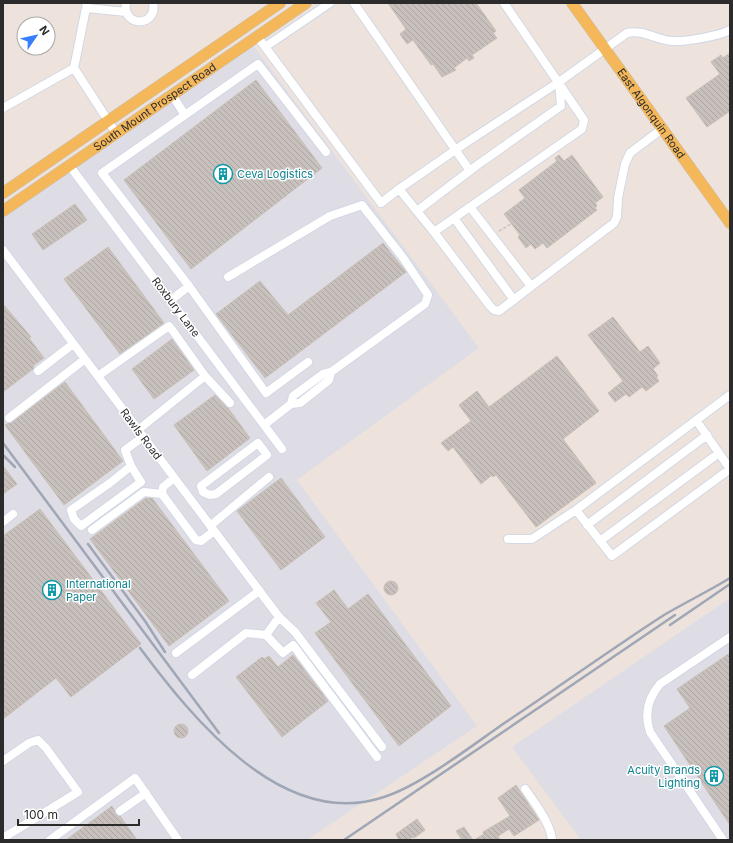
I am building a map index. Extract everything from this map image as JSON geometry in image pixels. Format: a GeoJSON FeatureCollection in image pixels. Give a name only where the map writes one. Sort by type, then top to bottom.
{"type":"FeatureCollection","features":[{"type":"Feature","properties":{"kind":"main road","name":"South Mount Prospect Road"},"geometry":{"type":"LineString","coordinates":[[3,193],[280,3]]}},
{"type":"Feature","properties":{"kind":"main road","name":"South Mount Prospect Road"},"geometry":{"type":"LineString","coordinates":[[3,210],[306,3]]}},
{"type":"Feature","properties":{"kind":"main road","name":"East Algonquin Road"},"geometry":{"type":"LineString","coordinates":[[572,3],[730,223]]}},
{"type":"Feature","properties":{"kind":"street"},"geometry":{"type":"LineString","coordinates":[[126,3],[126,12],[128,16],[136,21],[145,20],[152,14],[153,3]]}},
{"type":"Feature","properties":{"kind":"street"},"geometry":{"type":"LineString","coordinates":[[265,47],[330,3]]}},
{"type":"Feature","properties":{"kind":"street"},"geometry":{"type":"LineString","coordinates":[[354,3],[470,171]]}},
{"type":"Feature","properties":{"kind":"street"},"geometry":{"type":"LineString","coordinates":[[434,232],[582,129],[584,120],[504,3]]}},
{"type":"Feature","properties":{"kind":"street"},"geometry":{"type":"LineString","coordinates":[[116,133],[74,68],[87,6],[126,12]]}},
{"type":"Feature","properties":{"kind":"street"},"geometry":{"type":"LineString","coordinates":[[257,36],[381,203],[455,150],[559,82],[604,48],[627,33],[635,31],[672,41],[712,35],[730,30]]}},
{"type":"Feature","properties":{"kind":"street"},"geometry":{"type":"LineString","coordinates":[[308,362],[266,393],[189,286],[102,173],[258,64],[326,152]]}},
{"type":"Feature","properties":{"kind":"street"},"geometry":{"type":"LineString","coordinates":[[3,108],[74,68]]}},
{"type":"Feature","properties":{"kind":"street"},"geometry":{"type":"LineString","coordinates":[[417,212],[470,171],[561,106],[559,82]]}},
{"type":"Feature","properties":{"kind":"street"},"geometry":{"type":"LineString","coordinates":[[172,95],[186,115]]}},
{"type":"Feature","properties":{"kind":"street"},"geometry":{"type":"LineString","coordinates":[[399,189],[494,310],[499,310],[614,223],[617,217],[618,198],[625,164],[630,153],[662,129]]}},
{"type":"Feature","properties":{"kind":"street","name":"Roxbury Lane"},"geometry":{"type":"LineString","coordinates":[[69,165],[282,449]]}},
{"type":"Feature","properties":{"kind":"street"},"geometry":{"type":"LineString","coordinates":[[228,277],[330,216],[362,205],[404,259],[428,295],[425,304],[331,372],[329,380],[300,403],[292,404],[264,425]]}},
{"type":"Feature","properties":{"kind":"street"},"geometry":{"type":"LineString","coordinates":[[470,207],[531,286]]}},
{"type":"Feature","properties":{"kind":"street"},"geometry":{"type":"LineString","coordinates":[[454,218],[514,300]]}},
{"type":"Feature","properties":{"kind":"street","name":"Rawls Road"},"geometry":{"type":"LineString","coordinates":[[3,250],[278,617],[295,632],[382,747]]}},
{"type":"Feature","properties":{"kind":"street"},"geometry":{"type":"LineString","coordinates":[[171,300],[189,286]]}},
{"type":"Feature","properties":{"kind":"street"},"geometry":{"type":"LineString","coordinates":[[98,376],[169,326],[205,376],[230,403]]}},
{"type":"Feature","properties":{"kind":"street"},"geometry":{"type":"LineString","coordinates":[[38,371],[73,344]]}},
{"type":"Feature","properties":{"kind":"street"},"geometry":{"type":"LineString","coordinates":[[8,418],[85,359]]}},
{"type":"Feature","properties":{"kind":"street"},"geometry":{"type":"LineString","coordinates":[[131,466],[110,483],[71,510],[74,519],[81,526],[141,482],[141,479],[131,466],[125,450],[205,376]]}},
{"type":"Feature","properties":{"kind":"street"},"geometry":{"type":"LineString","coordinates":[[508,539],[532,539],[576,510],[730,395]]}},
{"type":"Feature","properties":{"kind":"street"},"geometry":{"type":"LineString","coordinates":[[576,510],[612,556],[730,469],[696,420]]}},
{"type":"Feature","properties":{"kind":"street"},"geometry":{"type":"LineString","coordinates":[[588,525],[707,435]]}},
{"type":"Feature","properties":{"kind":"street"},"geometry":{"type":"LineString","coordinates":[[258,443],[267,455],[216,494],[210,495],[203,492],[201,486],[258,443]]}},
{"type":"Feature","properties":{"kind":"street"},"geometry":{"type":"LineString","coordinates":[[600,541],[719,453]]}},
{"type":"Feature","properties":{"kind":"street"},"geometry":{"type":"LineString","coordinates":[[174,478],[163,487],[162,494],[196,540],[201,541],[212,528],[269,477]]}},
{"type":"Feature","properties":{"kind":"street"},"geometry":{"type":"LineString","coordinates":[[92,530],[144,492],[162,494]]}},
{"type":"Feature","properties":{"kind":"street"},"geometry":{"type":"LineString","coordinates":[[192,502],[203,492]]}},
{"type":"Feature","properties":{"kind":"street"},"geometry":{"type":"LineString","coordinates":[[3,522],[13,514]]}},
{"type":"Feature","properties":{"kind":"street"},"geometry":{"type":"LineString","coordinates":[[176,654],[259,591]]}},
{"type":"Feature","properties":{"kind":"street"},"geometry":{"type":"LineString","coordinates":[[266,635],[278,617]]}},
{"type":"Feature","properties":{"kind":"street"},"geometry":{"type":"LineString","coordinates":[[192,674],[246,633],[266,635],[283,653],[293,645],[377,757]]}},
{"type":"Feature","properties":{"kind":"street"},"geometry":{"type":"LineString","coordinates":[[723,840],[650,732],[647,714],[653,695],[660,684],[730,637]]}},
{"type":"Feature","properties":{"kind":"street"},"geometry":{"type":"LineString","coordinates":[[3,761],[29,743],[38,740],[55,760],[78,792],[3,838]]}},
{"type":"Feature","properties":{"kind":"street"},"geometry":{"type":"LineString","coordinates":[[50,840],[135,778],[178,840]]}},
{"type":"Feature","properties":{"kind":"street"},"geometry":{"type":"LineString","coordinates":[[525,789],[541,812],[552,835],[552,840]]}},
{"type":"Feature","properties":{"kind":"street"},"geometry":{"type":"LineString","coordinates":[[120,811],[146,793]]}},
{"type":"Feature","properties":{"kind":"path"},"geometry":{"type":"LineString","coordinates":[[496,234],[511,224]]}},
{"type":"Feature","properties":{"kind":"shaded area"},"geometry":{"type":"Polygon","coordinates":[[[252,44],[479,348],[297,480],[477,726],[307,840],[3,840],[3,215],[252,44]]]}},
{"type":"Feature","properties":{"kind":"shaded area"},"geometry":{"type":"Polygon","coordinates":[[[730,598],[730,840],[581,840],[512,747],[730,598]]]}},
{"type":"Feature","properties":{"kind":"building"},"geometry":{"type":"Polygon","coordinates":[[[388,3],[476,3],[496,31],[493,33],[497,38],[472,55],[474,58],[469,61],[467,58],[454,68],[456,70],[442,77],[433,64],[431,65],[413,40],[407,44],[400,34],[406,29],[388,3]]]}},
{"type":"Feature","properties":{"kind":"building"},"geometry":{"type":"Polygon","coordinates":[[[730,53],[730,111],[707,127],[686,98],[720,74],[711,62],[721,55],[723,58],[730,53]]]}},
{"type":"Feature","properties":{"kind":"building","name":"Ceva Logistics"},"geometry":{"type":"Polygon","coordinates":[[[256,80],[322,168],[191,269],[124,180],[256,80]]]}},
{"type":"Feature","properties":{"kind":"building"},"geometry":{"type":"Polygon","coordinates":[[[559,155],[564,161],[572,155],[603,197],[595,203],[597,206],[595,208],[597,210],[547,248],[543,243],[535,249],[531,244],[526,248],[518,237],[520,235],[504,214],[525,198],[519,190],[557,161],[555,158],[559,155]]]}},
{"type":"Feature","properties":{"kind":"building"},"geometry":{"type":"Polygon","coordinates":[[[75,204],[87,220],[43,250],[32,234],[75,204]]]}},
{"type":"Feature","properties":{"kind":"building"},"geometry":{"type":"Polygon","coordinates":[[[383,243],[406,272],[265,378],[216,314],[260,281],[288,315],[383,243]]]}},
{"type":"Feature","properties":{"kind":"building"},"geometry":{"type":"Polygon","coordinates":[[[108,247],[164,323],[120,354],[64,279],[108,247]]]}},
{"type":"Feature","properties":{"kind":"building"},"geometry":{"type":"Polygon","coordinates":[[[3,304],[31,337],[29,338],[44,358],[34,365],[33,369],[3,392],[3,304]]]}},
{"type":"Feature","properties":{"kind":"building"},"geometry":{"type":"Polygon","coordinates":[[[613,317],[640,352],[648,346],[660,363],[653,369],[658,376],[656,377],[659,381],[646,391],[642,387],[629,397],[626,394],[615,402],[608,393],[623,381],[588,335],[613,317]]]}},
{"type":"Feature","properties":{"kind":"building"},"geometry":{"type":"Polygon","coordinates":[[[172,339],[194,370],[154,399],[132,369],[172,339]]]}},
{"type":"Feature","properties":{"kind":"building"},"geometry":{"type":"Polygon","coordinates":[[[557,356],[599,411],[563,439],[596,483],[536,527],[496,475],[493,477],[492,475],[481,484],[453,447],[448,451],[441,443],[471,421],[459,405],[477,391],[489,407],[557,356]]]}},
{"type":"Feature","properties":{"kind":"building"},"geometry":{"type":"Polygon","coordinates":[[[65,382],[123,461],[64,505],[5,425],[12,422],[65,382]]]}},
{"type":"Feature","properties":{"kind":"building"},"geometry":{"type":"Polygon","coordinates":[[[215,395],[228,408],[250,438],[207,471],[174,425],[215,395]]]}},
{"type":"Feature","properties":{"kind":"building"},"geometry":{"type":"Polygon","coordinates":[[[3,466],[17,484],[3,494],[3,466]]]}},
{"type":"Feature","properties":{"kind":"building"},"geometry":{"type":"Polygon","coordinates":[[[281,478],[325,537],[281,570],[237,511],[281,478]]]}},
{"type":"Feature","properties":{"kind":"building"},"geometry":{"type":"Polygon","coordinates":[[[146,498],[152,498],[229,601],[169,646],[90,539],[146,498]]]}},
{"type":"Feature","properties":{"kind":"building","name":"International Paper"},"geometry":{"type":"Polygon","coordinates":[[[40,509],[141,644],[71,697],[56,678],[3,719],[3,536],[40,509]]]}},
{"type":"Feature","properties":{"kind":"building"},"geometry":{"type":"Polygon","coordinates":[[[391,581],[396,583],[398,588],[396,593],[391,595],[386,593],[384,588],[386,583],[391,581]]]}},
{"type":"Feature","properties":{"kind":"building"},"geometry":{"type":"Polygon","coordinates":[[[334,590],[348,609],[368,594],[451,706],[399,746],[315,633],[331,622],[316,603],[334,590]]]}},
{"type":"Feature","properties":{"kind":"building","name":"Acuity Brands Lighting"},"geometry":{"type":"Polygon","coordinates":[[[730,653],[730,825],[664,726],[690,708],[677,689],[730,653]]]}},
{"type":"Feature","properties":{"kind":"building"},"geometry":{"type":"Polygon","coordinates":[[[293,655],[328,701],[282,737],[236,677],[262,657],[264,659],[269,656],[278,667],[293,655]]]}},
{"type":"Feature","properties":{"kind":"building"},"geometry":{"type":"Polygon","coordinates":[[[178,724],[184,724],[188,728],[188,734],[184,738],[178,738],[174,734],[174,728],[178,724]]]}},
{"type":"Feature","properties":{"kind":"building"},"geometry":{"type":"Polygon","coordinates":[[[516,785],[539,820],[514,836],[509,829],[498,836],[500,840],[474,840],[484,834],[483,832],[510,816],[498,798],[516,785]]]}},
{"type":"Feature","properties":{"kind":"building"},"geometry":{"type":"Polygon","coordinates":[[[112,806],[116,814],[120,816],[137,840],[66,840],[112,806]]]}},
{"type":"Feature","properties":{"kind":"building"},"geometry":{"type":"Polygon","coordinates":[[[417,819],[425,830],[414,838],[399,840],[396,834],[417,819]]]}},
{"type":"Feature","properties":{"kind":"building"},"geometry":{"type":"Polygon","coordinates":[[[464,827],[473,840],[462,840],[456,831],[464,827]]]}},
{"type":"Feature","properties":{"kind":"railway"},"geometry":{"type":"LineString","coordinates":[[3,443],[219,733]]}},
{"type":"Feature","properties":{"kind":"railway"},"geometry":{"type":"LineString","coordinates":[[3,455],[15,467]]}},
{"type":"Feature","properties":{"kind":"railway"},"geometry":{"type":"LineString","coordinates":[[88,544],[145,621],[165,652]]}},
{"type":"Feature","properties":{"kind":"railway"},"geometry":{"type":"LineString","coordinates":[[140,648],[186,706],[214,735],[244,762],[276,784],[311,798],[347,803],[384,797],[416,783],[450,762],[664,615],[730,578]]}},
{"type":"Feature","properties":{"kind":"railway"},"geometry":{"type":"LineString","coordinates":[[670,625],[730,584]]}},
{"type":"Feature","properties":{"kind":"railway"},"geometry":{"type":"LineString","coordinates":[[344,840],[675,615]]}},
{"type":"Feature","properties":{"kind":"place","name":"Ceva Logistics"},"geometry":{"type":"Point","coordinates":[223,174]}},
{"type":"Feature","properties":{"kind":"place","name":"International Paper"},"geometry":{"type":"Point","coordinates":[52,590]}},
{"type":"Feature","properties":{"kind":"place","name":"Acuity Brands Lighting"},"geometry":{"type":"Point","coordinates":[714,776]}}]}
